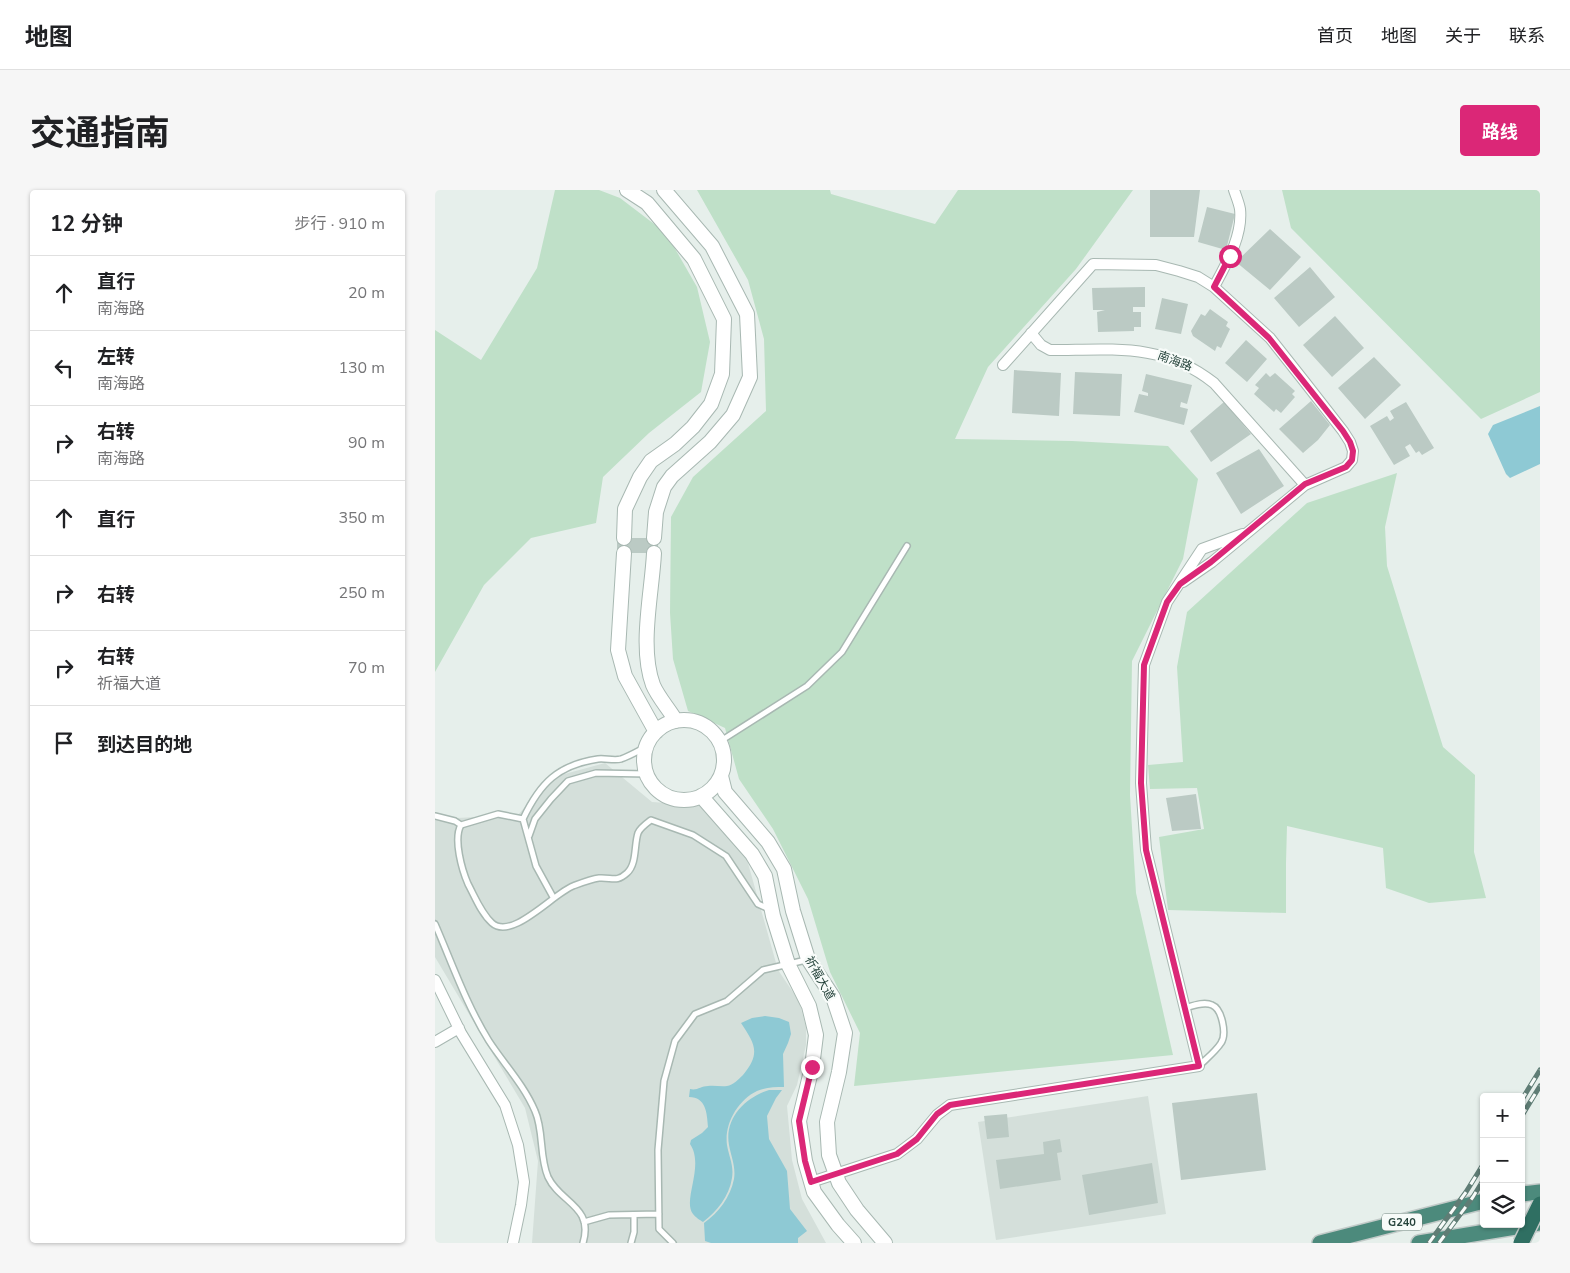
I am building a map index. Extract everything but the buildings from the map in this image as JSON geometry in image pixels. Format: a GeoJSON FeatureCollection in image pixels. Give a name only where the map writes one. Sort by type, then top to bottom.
{"type":"FeatureCollection","features":[{"type":"Feature","properties":{"kind":"highway"},"geometry":{"type":"LineString","coordinates":[[1525,1194],[1540,1192]]}},
{"type":"Feature","properties":{"kind":"highway","name":"G240"},"geometry":{"type":"LineString","coordinates":[[1320,1243],[1480,1202]]}},
{"type":"Feature","properties":{"kind":"highway"},"geometry":{"type":"LineString","coordinates":[[1521,1243],[1540,1204]]}},
{"type":"Feature","properties":{"kind":"highway"},"geometry":{"type":"LineString","coordinates":[[1419,1243],[1540,1223]]}},
{"type":"Feature","properties":{"kind":"street"},"geometry":{"type":"LineString","coordinates":[[624,538],[625,509],[640,477],[651,461],[675,444],[693,427],[711,404],[722,374],[724,319],[694,259],[647,203],[627,190]]}},
{"type":"Feature","properties":{"kind":"street"},"geometry":{"type":"LineString","coordinates":[[654,538],[656,512],[664,487],[672,476],[710,442],[733,415],[750,377],[747,314],[712,246],[664,190]]}},
{"type":"Feature","properties":{"kind":"street"},"geometry":{"type":"LineString","coordinates":[[1214,287],[1230,256],[1238,232],[1240,210],[1235,190]]}},
{"type":"Feature","properties":{"kind":"street"},"geometry":{"type":"LineString","coordinates":[[1003,365],[1093,264],[1156,265],[1179,270],[1214,287],[1269,338],[1304,380],[1350,442],[1353,451],[1352,460],[1346,467],[1305,484],[1211,562],[1180,584]]}},
{"type":"Feature","properties":{"kind":"street","name":"南海路"},"geometry":{"type":"LineString","coordinates":[[1031,333],[1041,345],[1050,350],[1136,350],[1178,360],[1198,370],[1214,382],[1305,484]]}},
{"type":"Feature","properties":{"kind":"street"},"geometry":{"type":"LineString","coordinates":[[811,1182],[897,1154],[917,1139],[937,1114],[950,1105],[1199,1066],[1146,850],[1141,783],[1144,665],[1167,602],[1202,549],[1243,534]]}},
{"type":"Feature","properties":{"kind":"street"},"geometry":{"type":"LineString","coordinates":[[623,553],[618,650],[625,676],[656,732]]}},
{"type":"Feature","properties":{"kind":"street"},"geometry":{"type":"LineString","coordinates":[[654,553],[645,648],[653,686],[676,721]]}},
{"type":"Feature","properties":{"kind":"street"},"geometry":{"type":"LineString","coordinates":[[690,720],[707,727],[717,737],[719,742],[723,749],[724,763],[721,776],[713,788],[701,796],[679,799],[666,795],[655,787],[647,774],[644,761],[646,747],[656,732],[663,726],[676,721],[690,720]]}},
{"type":"Feature","properties":{"kind":"street","name":"祈福大道"},"geometry":{"type":"LineString","coordinates":[[721,776],[725,792],[769,842],[784,869],[793,911],[808,959],[833,998],[845,1033],[839,1072],[827,1122],[829,1155],[839,1183],[857,1210],[885,1243]]}},
{"type":"Feature","properties":{"kind":"street","name":"祈福大道"},"geometry":{"type":"LineString","coordinates":[[701,796],[752,854],[765,876],[772,910],[788,964],[809,1006],[816,1035],[812,1067],[799,1121],[805,1161],[814,1192],[837,1225],[853,1243]]}},
{"type":"Feature","properties":{"kind":"street"},"geometry":{"type":"LineString","coordinates":[[435,980],[459,1028],[505,1106],[517,1145],[524,1182],[513,1243]]}},
{"type":"Feature","properties":{"kind":"street"},"geometry":{"type":"LineString","coordinates":[[435,1042],[459,1028]]}},
{"type":"Feature","properties":{"kind":"lane"},"geometry":{"type":"LineString","coordinates":[[719,742],[807,686],[842,652],[907,546]]}},
{"type":"Feature","properties":{"kind":"lane"},"geometry":{"type":"LineString","coordinates":[[553,897],[536,866],[523,819],[539,789],[553,776],[572,764],[599,759],[620,759],[646,747]]}},
{"type":"Feature","properties":{"kind":"lane"},"geometry":{"type":"LineString","coordinates":[[529,837],[535,819],[568,781],[596,773],[647,774]]}},
{"type":"Feature","properties":{"kind":"lane"},"geometry":{"type":"LineString","coordinates":[[523,819],[497,814],[461,825],[458,831],[458,843],[465,876],[478,905],[492,924],[502,927],[516,924],[553,897],[572,886],[599,878],[617,880],[629,872],[634,857],[638,831],[651,820],[693,835],[726,856],[758,904],[772,910]]}},
{"type":"Feature","properties":{"kind":"lane"},"geometry":{"type":"LineString","coordinates":[[435,816],[455,821],[461,825]]}},
{"type":"Feature","properties":{"kind":"lane"},"geometry":{"type":"LineString","coordinates":[[435,924],[465,998],[488,1040],[536,1112],[543,1163],[547,1176],[553,1187],[581,1212],[584,1222],[583,1243]]}},
{"type":"Feature","properties":{"kind":"lane"},"geometry":{"type":"LineString","coordinates":[[673,1243],[659,1230],[658,1150],[664,1081],[675,1041],[695,1014],[727,1001],[763,970],[808,959]]}},
{"type":"Feature","properties":{"kind":"lane"},"geometry":{"type":"LineString","coordinates":[[1185,1008],[1201,1004],[1212,1004],[1219,1012],[1224,1032],[1222,1042],[1199,1066]]}},
{"type":"Feature","properties":{"kind":"lane"},"geometry":{"type":"LineString","coordinates":[[631,1243],[634,1232],[634,1214]]}},
{"type":"Feature","properties":{"kind":"lane"},"geometry":{"type":"LineString","coordinates":[[584,1222],[609,1215],[659,1214]]}},
{"type":"Feature","properties":{"kind":"shaded area"},"geometry":{"type":"Polygon","coordinates":[[[605,763],[652,802],[710,806],[746,856],[778,970],[799,1001],[806,1027],[806,1045],[797,1085],[787,1106],[792,1160],[802,1199],[826,1243],[532,1243],[538,1161],[525,1108],[435,957],[435,819],[518,815],[550,778],[605,763]]]}},
{"type":"Feature","properties":{"kind":"shaded area"},"geometry":{"type":"Polygon","coordinates":[[[1148,1096],[1166,1214],[996,1240],[978,1122],[1148,1096]]]}},
{"type":"Feature","properties":{"kind":"green space"},"geometry":{"type":"Polygon","coordinates":[[[555,190],[599,190],[620,198],[666,233],[697,287],[710,342],[701,392],[649,433],[603,477],[596,523],[531,538],[484,585],[435,672],[435,330],[481,360],[537,268],[555,190]]]}},
{"type":"Feature","properties":{"kind":"green space"},"geometry":{"type":"Polygon","coordinates":[[[697,190],[830,190],[831,194],[935,224],[958,190],[1133,190],[1076,269],[988,367],[955,439],[1072,441],[1168,446],[1198,479],[1183,559],[1132,661],[1130,795],[1136,893],[1173,1055],[854,1086],[860,1033],[830,972],[808,899],[773,829],[739,779],[725,728],[688,711],[673,659],[670,613],[671,517],[693,477],[766,411],[764,339],[748,280],[697,190]]]}},
{"type":"Feature","properties":{"kind":"green space"},"geometry":{"type":"Polygon","coordinates":[[[1282,190],[1540,190],[1540,392],[1481,419],[1291,228],[1282,190]]]}},
{"type":"Feature","properties":{"kind":"green space"},"geometry":{"type":"Polygon","coordinates":[[[1397,473],[1385,527],[1387,566],[1443,747],[1475,775],[1474,852],[1486,898],[1429,903],[1386,888],[1383,848],[1287,826],[1286,913],[1168,910],[1159,837],[1204,829],[1197,788],[1150,789],[1148,765],[1183,762],[1177,667],[1187,612],[1307,503],[1397,473]]]}},
{"type":"Feature","properties":{"kind":"water"},"geometry":{"type":"Polygon","coordinates":[[[1540,406],[1540,464],[1510,478],[1506,474],[1488,434],[1493,425],[1540,406]]]}},
{"type":"Feature","properties":{"kind":"water"},"geometry":{"type":"Polygon","coordinates":[[[765,1016],[789,1022],[791,1034],[783,1054],[784,1087],[767,1088],[757,1091],[738,1107],[730,1121],[727,1137],[732,1169],[730,1185],[722,1203],[703,1222],[694,1215],[690,1208],[695,1162],[690,1144],[691,1140],[708,1127],[708,1122],[705,1107],[702,1103],[695,1098],[689,1097],[690,1089],[706,1086],[727,1086],[741,1077],[752,1061],[754,1049],[750,1037],[741,1023],[752,1018],[765,1016]]]}},
{"type":"Feature","properties":{"kind":"water"},"geometry":{"type":"Polygon","coordinates":[[[769,1090],[782,1090],[767,1116],[769,1139],[787,1171],[790,1209],[807,1231],[798,1238],[798,1243],[711,1243],[705,1241],[704,1223],[723,1204],[730,1192],[734,1179],[734,1166],[728,1135],[733,1118],[745,1103],[760,1093],[769,1090]]]}},
{"type":"Feature","properties":{"kind":"railway"},"geometry":{"type":"LineString","coordinates":[[1525,1094],[1540,1070]]}},
{"type":"Feature","properties":{"kind":"railway"},"geometry":{"type":"LineString","coordinates":[[1525,1110],[1540,1086]]}},
{"type":"Feature","properties":{"kind":"railway"},"geometry":{"type":"LineString","coordinates":[[1429,1243],[1480,1169]]}},
{"type":"Feature","properties":{"kind":"railway"},"geometry":{"type":"LineString","coordinates":[[1439,1243],[1482,1183]]}},
{"type":"Feature","properties":{"kind":"route"},"geometry":{"type":"LineString","coordinates":[[812,1067],[799,1121],[805,1161],[811,1182],[897,1154],[917,1139],[937,1114],[950,1105],[1199,1066],[1146,850],[1141,783],[1144,665],[1167,602],[1180,584],[1211,562],[1305,484],[1346,467],[1352,460],[1353,451],[1343,431],[1269,338],[1214,287],[1230,256]]}}]}
